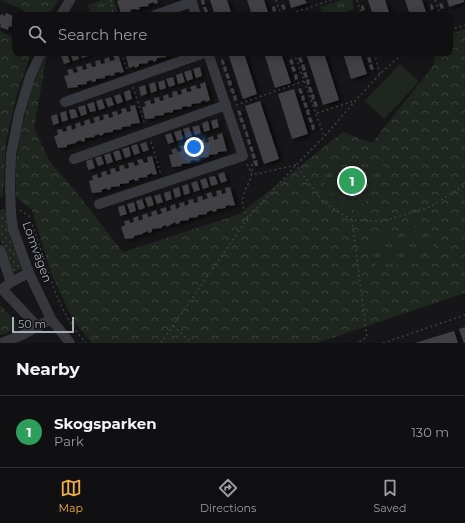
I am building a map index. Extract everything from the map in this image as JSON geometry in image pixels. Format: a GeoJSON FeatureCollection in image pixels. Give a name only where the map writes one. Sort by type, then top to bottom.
{"type":"FeatureCollection","features":[{"type":"Feature","properties":{"kind":"street"},"geometry":{"type":"LineString","coordinates":[[63,12],[70,0]]}},
{"type":"Feature","properties":{"kind":"street"},"geometry":{"type":"LineString","coordinates":[[163,12],[191,1],[195,12]]}},
{"type":"Feature","properties":{"kind":"street","name":"Lomvägen"},"geometry":{"type":"LineString","coordinates":[[40,56],[30,77],[19,114],[11,155],[10,185],[13,229],[29,273],[51,319],[70,343]]}},
{"type":"Feature","properties":{"kind":"street"},"geometry":{"type":"LineString","coordinates":[[65,102],[195,56]]}},
{"type":"Feature","properties":{"kind":"street"},"geometry":{"type":"LineString","coordinates":[[99,204],[243,156],[209,56]]}},
{"type":"Feature","properties":{"kind":"street"},"geometry":{"type":"LineString","coordinates":[[74,159],[226,107]]}},
{"type":"Feature","properties":{"kind":"street"},"geometry":{"type":"LineString","coordinates":[[0,250],[11,282]]}},
{"type":"Feature","properties":{"kind":"street"},"geometry":{"type":"LineString","coordinates":[[29,273],[11,282],[2,289],[38,327]]}},
{"type":"Feature","properties":{"kind":"street"},"geometry":{"type":"LineString","coordinates":[[2,343],[38,327],[51,319]]}},
{"type":"Feature","properties":{"kind":"path"},"geometry":{"type":"LineString","coordinates":[[111,0],[113,12]]}},
{"type":"Feature","properties":{"kind":"path"},"geometry":{"type":"LineString","coordinates":[[276,0],[279,12]]}},
{"type":"Feature","properties":{"kind":"path"},"geometry":{"type":"LineString","coordinates":[[296,12],[331,0]]}},
{"type":"Feature","properties":{"kind":"path"},"geometry":{"type":"LineString","coordinates":[[357,0],[361,12]]}},
{"type":"Feature","properties":{"kind":"path"},"geometry":{"type":"LineString","coordinates":[[435,0],[439,12]]}},
{"type":"Feature","properties":{"kind":"path"},"geometry":{"type":"LineString","coordinates":[[453,29],[465,25]]}},
{"type":"Feature","properties":{"kind":"path"},"geometry":{"type":"LineString","coordinates":[[122,56],[163,182]]}},
{"type":"Feature","properties":{"kind":"path"},"geometry":{"type":"LineString","coordinates":[[295,56],[317,113],[324,137]]}},
{"type":"Feature","properties":{"kind":"path"},"geometry":{"type":"LineString","coordinates":[[375,56],[380,74]]}},
{"type":"Feature","properties":{"kind":"path"},"geometry":{"type":"LineString","coordinates":[[161,343],[248,218],[296,165],[324,137],[380,74],[400,56]]}},
{"type":"Feature","properties":{"kind":"path"},"geometry":{"type":"LineString","coordinates":[[226,107],[305,81]]}},
{"type":"Feature","properties":{"kind":"path"},"geometry":{"type":"LineString","coordinates":[[317,113],[356,100]]}},
{"type":"Feature","properties":{"kind":"path"},"geometry":{"type":"LineString","coordinates":[[243,156],[252,175],[245,191],[242,205],[248,218]]}},
{"type":"Feature","properties":{"kind":"path"},"geometry":{"type":"LineString","coordinates":[[252,175],[296,165]]}},
{"type":"Feature","properties":{"kind":"path"},"geometry":{"type":"LineString","coordinates":[[296,165],[323,202],[352,220],[383,221],[430,207],[465,185]]}},
{"type":"Feature","properties":{"kind":"path"},"geometry":{"type":"LineString","coordinates":[[17,208],[29,216],[47,271],[59,301],[71,323],[86,343]]}},
{"type":"Feature","properties":{"kind":"path"},"geometry":{"type":"LineString","coordinates":[[352,220],[368,337],[357,343]]}},
{"type":"Feature","properties":{"kind":"path"},"geometry":{"type":"LineString","coordinates":[[383,343],[465,315]]}},
{"type":"Feature","properties":{"kind":"path"},"geometry":{"type":"LineString","coordinates":[[173,326],[192,343]]}},
{"type":"Feature","properties":{"kind":"green space"},"geometry":{"type":"Polygon","coordinates":[[[0,0],[59,0],[51,12],[23,12],[24,10],[0,0]]]}},
{"type":"Feature","properties":{"kind":"green space"},"geometry":{"type":"Polygon","coordinates":[[[102,0],[114,0],[118,12],[90,12],[88,5],[102,0]]]}},
{"type":"Feature","properties":{"kind":"green space"},"geometry":{"type":"Polygon","coordinates":[[[341,0],[352,0],[354,9],[346,12],[322,12],[320,7],[341,0]]]}},
{"type":"Feature","properties":{"kind":"green space"},"geometry":{"type":"Polygon","coordinates":[[[465,29],[465,293],[317,343],[92,343],[74,322],[51,273],[32,210],[16,197],[16,162],[20,134],[33,84],[46,56],[34,128],[50,162],[72,187],[123,252],[240,214],[343,132],[372,143],[434,65],[435,56],[453,56],[453,33],[465,29]]]}},
{"type":"Feature","properties":{"kind":"green space"},"geometry":{"type":"Polygon","coordinates":[[[0,31],[12,37],[12,56],[30,56],[17,94],[6,141],[3,197],[0,197],[0,31]]]}},
{"type":"Feature","properties":{"kind":"green space"},"geometry":{"type":"Polygon","coordinates":[[[400,64],[419,82],[384,119],[365,101],[400,64]]]}},
{"type":"Feature","properties":{"kind":"green space"},"geometry":{"type":"Polygon","coordinates":[[[370,160],[390,169],[357,212],[325,191],[324,172],[370,160]]]}},
{"type":"Feature","properties":{"kind":"green space"},"geometry":{"type":"Polygon","coordinates":[[[5,209],[10,237],[22,269],[12,273],[0,238],[0,211],[5,209]]]}},
{"type":"Feature","properties":{"kind":"green space"},"geometry":{"type":"Polygon","coordinates":[[[427,222],[437,251],[378,271],[368,242],[427,222]]]}},
{"type":"Feature","properties":{"kind":"green space"},"geometry":{"type":"Polygon","coordinates":[[[0,305],[22,328],[0,335],[0,305]]]}},
{"type":"Feature","properties":{"kind":"building"},"geometry":{"type":"Polygon","coordinates":[[[157,0],[158,3],[154,4],[154,2],[148,4],[149,6],[139,7],[140,9],[130,10],[131,12],[121,12],[117,1],[157,0]]]}},
{"type":"Feature","properties":{"kind":"building"},"geometry":{"type":"Polygon","coordinates":[[[201,0],[204,0],[205,4],[202,5],[201,0]]]}},
{"type":"Feature","properties":{"kind":"building"},"geometry":{"type":"Polygon","coordinates":[[[210,0],[227,0],[231,12],[214,12],[210,0]]]}},
{"type":"Feature","properties":{"kind":"building"},"geometry":{"type":"Polygon","coordinates":[[[247,0],[264,0],[268,12],[251,12],[247,0]]]}},
{"type":"Feature","properties":{"kind":"building"},"geometry":{"type":"Polygon","coordinates":[[[289,0],[305,0],[307,3],[291,8],[289,0]]]}},
{"type":"Feature","properties":{"kind":"building"},"geometry":{"type":"Polygon","coordinates":[[[368,0],[385,0],[389,12],[372,12],[368,0]]]}},
{"type":"Feature","properties":{"kind":"building"},"geometry":{"type":"Polygon","coordinates":[[[405,0],[422,0],[426,12],[409,12],[405,0]]]}},
{"type":"Feature","properties":{"kind":"building"},"geometry":{"type":"Polygon","coordinates":[[[447,0],[464,0],[464,2],[449,7],[447,0]]]}},
{"type":"Feature","properties":{"kind":"building"},"geometry":{"type":"Polygon","coordinates":[[[442,3],[444,8],[441,9],[439,4],[442,3]]]}},
{"type":"Feature","properties":{"kind":"building"},"geometry":{"type":"Polygon","coordinates":[[[284,4],[286,9],[283,10],[281,5],[284,4]]]}},
{"type":"Feature","properties":{"kind":"building"},"geometry":{"type":"Polygon","coordinates":[[[432,4],[434,9],[431,10],[430,5],[432,4]]]}},
{"type":"Feature","properties":{"kind":"building"},"geometry":{"type":"Polygon","coordinates":[[[363,5],[365,10],[362,11],[361,6],[363,5]]]}},
{"type":"Feature","properties":{"kind":"building"},"geometry":{"type":"Polygon","coordinates":[[[275,6],[276,11],[273,12],[272,7],[275,6]]]}},
{"type":"Feature","properties":{"kind":"building"},"geometry":{"type":"Polygon","coordinates":[[[203,7],[206,7],[208,12],[205,12],[203,7]]]}},
{"type":"Feature","properties":{"kind":"building"},"geometry":{"type":"Polygon","coordinates":[[[6,13],[12,16],[12,25],[11,27],[9,26],[8,30],[0,27],[1,14],[5,16],[6,13]]]}},
{"type":"Feature","properties":{"kind":"building"},"geometry":{"type":"Polygon","coordinates":[[[61,56],[68,56],[70,62],[64,64],[61,56]]]}},
{"type":"Feature","properties":{"kind":"building"},"geometry":{"type":"Polygon","coordinates":[[[71,56],[78,56],[79,59],[73,61],[71,56]]]}},
{"type":"Feature","properties":{"kind":"building"},"geometry":{"type":"Polygon","coordinates":[[[113,56],[119,56],[124,72],[114,73],[115,75],[105,76],[105,78],[96,79],[96,81],[92,82],[91,80],[86,82],[87,84],[77,85],[78,87],[68,88],[64,76],[69,75],[67,70],[72,69],[74,73],[78,72],[76,67],[82,66],[83,70],[87,69],[86,64],[91,63],[92,67],[96,66],[95,61],[100,60],[101,64],[105,63],[104,59],[109,57],[110,61],[115,60],[113,56]]]}},
{"type":"Feature","properties":{"kind":"building"},"geometry":{"type":"Polygon","coordinates":[[[126,56],[166,56],[157,58],[157,60],[153,62],[153,60],[148,61],[148,63],[139,64],[139,66],[135,68],[135,66],[129,68],[126,56]]]}},
{"type":"Feature","properties":{"kind":"building"},"geometry":{"type":"Polygon","coordinates":[[[229,56],[245,56],[257,94],[243,99],[229,56]]]}},
{"type":"Feature","properties":{"kind":"building"},"geometry":{"type":"Polygon","coordinates":[[[265,56],[282,56],[291,83],[275,88],[265,56]]]}},
{"type":"Feature","properties":{"kind":"building"},"geometry":{"type":"Polygon","coordinates":[[[307,56],[325,56],[339,100],[323,105],[307,56]]]}},
{"type":"Feature","properties":{"kind":"building"},"geometry":{"type":"Polygon","coordinates":[[[344,56],[361,56],[367,74],[351,79],[344,56]]]}},
{"type":"Feature","properties":{"kind":"building"},"geometry":{"type":"Polygon","coordinates":[[[301,57],[303,62],[300,63],[298,58],[301,57]]]}},
{"type":"Feature","properties":{"kind":"building"},"geometry":{"type":"Polygon","coordinates":[[[370,57],[372,62],[369,63],[367,58],[370,57]]]}},
{"type":"Feature","properties":{"kind":"building"},"geometry":{"type":"Polygon","coordinates":[[[223,59],[225,64],[222,65],[221,60],[223,59]]]}},
{"type":"Feature","properties":{"kind":"building"},"geometry":{"type":"Polygon","coordinates":[[[292,59],[294,64],[291,65],[289,60],[292,59]]]}},
{"type":"Feature","properties":{"kind":"building"},"geometry":{"type":"Polygon","coordinates":[[[304,64],[306,70],[303,71],[301,65],[304,64]]]}},
{"type":"Feature","properties":{"kind":"building"},"geometry":{"type":"Polygon","coordinates":[[[372,64],[374,69],[371,70],[369,65],[372,64]]]}},
{"type":"Feature","properties":{"kind":"building"},"geometry":{"type":"Polygon","coordinates":[[[226,66],[227,71],[224,72],[223,67],[226,66]]]}},
{"type":"Feature","properties":{"kind":"building"},"geometry":{"type":"Polygon","coordinates":[[[294,66],[296,71],[293,72],[291,67],[294,66]]]}},
{"type":"Feature","properties":{"kind":"building"},"geometry":{"type":"Polygon","coordinates":[[[200,67],[202,76],[196,78],[193,69],[200,67]]]}},
{"type":"Feature","properties":{"kind":"building"},"geometry":{"type":"Polygon","coordinates":[[[191,70],[193,79],[187,81],[184,72],[191,70]]]}},
{"type":"Feature","properties":{"kind":"building"},"geometry":{"type":"Polygon","coordinates":[[[306,72],[308,77],[305,78],[303,73],[306,72]]]}},
{"type":"Feature","properties":{"kind":"building"},"geometry":{"type":"Polygon","coordinates":[[[182,73],[185,82],[178,84],[176,75],[182,73]]]}},
{"type":"Feature","properties":{"kind":"building"},"geometry":{"type":"Polygon","coordinates":[[[228,73],[230,78],[227,79],[225,74],[228,73]]]}},
{"type":"Feature","properties":{"kind":"building"},"geometry":{"type":"Polygon","coordinates":[[[297,74],[298,79],[295,80],[294,75],[297,74]]]}},
{"type":"Feature","properties":{"kind":"building"},"geometry":{"type":"Polygon","coordinates":[[[173,77],[175,85],[169,87],[166,79],[173,77]]]}},
{"type":"Feature","properties":{"kind":"building"},"geometry":{"type":"Polygon","coordinates":[[[309,79],[310,84],[307,85],[306,80],[309,79]]]}},
{"type":"Feature","properties":{"kind":"building"},"geometry":{"type":"Polygon","coordinates":[[[164,80],[166,88],[160,90],[158,82],[164,80]]]}},
{"type":"Feature","properties":{"kind":"building"},"geometry":{"type":"Polygon","coordinates":[[[231,80],[232,85],[229,86],[227,81],[231,80]]]}},
{"type":"Feature","properties":{"kind":"building"},"geometry":{"type":"Polygon","coordinates":[[[155,82],[157,91],[151,93],[149,84],[155,82]]]}},
{"type":"Feature","properties":{"kind":"building"},"geometry":{"type":"Polygon","coordinates":[[[205,82],[210,100],[191,104],[192,106],[182,107],[182,109],[173,110],[173,112],[164,113],[164,115],[154,116],[155,118],[145,119],[142,107],[146,106],[144,102],[150,100],[151,104],[155,103],[154,98],[159,97],[160,101],[164,100],[163,96],[168,94],[169,98],[173,97],[172,92],[177,91],[178,95],[182,94],[181,90],[186,88],[187,92],[192,91],[190,87],[196,85],[197,89],[201,88],[200,84],[205,82]]]}},
{"type":"Feature","properties":{"kind":"building"},"geometry":{"type":"Polygon","coordinates":[[[145,85],[147,94],[141,96],[139,87],[145,85]]]}},
{"type":"Feature","properties":{"kind":"building"},"geometry":{"type":"Polygon","coordinates":[[[308,87],[311,87],[313,92],[310,93],[308,87]]]}},
{"type":"Feature","properties":{"kind":"building"},"geometry":{"type":"Polygon","coordinates":[[[233,88],[235,93],[232,94],[230,89],[233,88]]]}},
{"type":"Feature","properties":{"kind":"building"},"geometry":{"type":"Polygon","coordinates":[[[301,88],[303,93],[300,94],[298,89],[301,88]]]}},
{"type":"Feature","properties":{"kind":"building"},"geometry":{"type":"Polygon","coordinates":[[[294,89],[308,134],[292,139],[278,94],[294,89]]]}},
{"type":"Feature","properties":{"kind":"building"},"geometry":{"type":"Polygon","coordinates":[[[130,90],[132,99],[126,101],[124,92],[130,90]]]}},
{"type":"Feature","properties":{"kind":"building"},"geometry":{"type":"Polygon","coordinates":[[[120,94],[123,102],[117,104],[114,96],[120,94]]]}},
{"type":"Feature","properties":{"kind":"building"},"geometry":{"type":"Polygon","coordinates":[[[314,94],[315,99],[312,100],[311,95],[314,94]]]}},
{"type":"Feature","properties":{"kind":"building"},"geometry":{"type":"Polygon","coordinates":[[[236,95],[237,100],[234,101],[233,96],[236,95]]]}},
{"type":"Feature","properties":{"kind":"building"},"geometry":{"type":"Polygon","coordinates":[[[304,95],[305,100],[302,101],[301,96],[304,95]]]}},
{"type":"Feature","properties":{"kind":"building"},"geometry":{"type":"Polygon","coordinates":[[[111,97],[114,105],[108,107],[105,99],[111,97]]]}},
{"type":"Feature","properties":{"kind":"building"},"geometry":{"type":"Polygon","coordinates":[[[102,99],[105,108],[99,110],[96,101],[102,99]]]}},
{"type":"Feature","properties":{"kind":"building"},"geometry":{"type":"Polygon","coordinates":[[[260,101],[279,159],[264,164],[245,106],[260,101]]]}},
{"type":"Feature","properties":{"kind":"building"},"geometry":{"type":"Polygon","coordinates":[[[316,101],[318,106],[315,107],[313,102],[316,101]]]}},
{"type":"Feature","properties":{"kind":"building"},"geometry":{"type":"Polygon","coordinates":[[[94,102],[96,111],[90,112],[87,104],[94,102]]]}},
{"type":"Feature","properties":{"kind":"building"},"geometry":{"type":"Polygon","coordinates":[[[306,102],[308,107],[305,108],[303,103],[306,102]]]}},
{"type":"Feature","properties":{"kind":"building"},"geometry":{"type":"Polygon","coordinates":[[[85,105],[87,114],[81,116],[78,107],[85,105]]]}},
{"type":"Feature","properties":{"kind":"building"},"geometry":{"type":"Polygon","coordinates":[[[135,105],[140,123],[122,127],[122,129],[113,130],[113,132],[103,133],[104,134],[100,136],[99,134],[94,136],[95,137],[85,138],[85,141],[81,142],[81,140],[67,145],[67,147],[58,148],[54,136],[58,135],[57,130],[62,129],[63,132],[67,131],[66,127],[71,125],[72,130],[76,128],[75,124],[80,122],[81,126],[85,125],[84,121],[89,119],[91,124],[95,122],[93,118],[99,116],[100,121],[104,119],[103,115],[108,114],[109,118],[113,117],[112,112],[117,111],[118,115],[122,113],[121,109],[126,108],[127,112],[131,111],[130,106],[135,105]]]}},
{"type":"Feature","properties":{"kind":"building"},"geometry":{"type":"Polygon","coordinates":[[[75,109],[78,117],[71,119],[69,110],[75,109]]]}},
{"type":"Feature","properties":{"kind":"building"},"geometry":{"type":"Polygon","coordinates":[[[309,109],[310,115],[307,115],[306,110],[309,109]]]}},
{"type":"Feature","properties":{"kind":"building"},"geometry":{"type":"Polygon","coordinates":[[[240,110],[242,115],[239,116],[237,111],[240,110]]]}},
{"type":"Feature","properties":{"kind":"building"},"geometry":{"type":"Polygon","coordinates":[[[66,111],[68,120],[62,122],[60,113],[66,111]]]}},
{"type":"Feature","properties":{"kind":"building"},"geometry":{"type":"Polygon","coordinates":[[[57,114],[59,123],[53,125],[51,116],[57,114]]]}},
{"type":"Feature","properties":{"kind":"building"},"geometry":{"type":"Polygon","coordinates":[[[242,117],[244,122],[241,123],[239,118],[242,117]]]}},
{"type":"Feature","properties":{"kind":"building"},"geometry":{"type":"Polygon","coordinates":[[[311,117],[313,122],[310,123],[308,118],[311,117]]]}},
{"type":"Feature","properties":{"kind":"building"},"geometry":{"type":"Polygon","coordinates":[[[217,119],[219,127],[213,129],[211,121],[217,119]]]}},
{"type":"Feature","properties":{"kind":"building"},"geometry":{"type":"Polygon","coordinates":[[[208,121],[210,130],[204,132],[202,123],[208,121]]]}},
{"type":"Feature","properties":{"kind":"building"},"geometry":{"type":"Polygon","coordinates":[[[245,124],[246,129],[244,130],[242,125],[245,124]]]}},
{"type":"Feature","properties":{"kind":"building"},"geometry":{"type":"Polygon","coordinates":[[[314,124],[315,129],[312,130],[311,125],[314,124]]]}},
{"type":"Feature","properties":{"kind":"building"},"geometry":{"type":"Polygon","coordinates":[[[199,125],[201,133],[195,135],[192,127],[199,125]]]}},
{"type":"Feature","properties":{"kind":"building"},"geometry":{"type":"Polygon","coordinates":[[[189,127],[192,136],[186,138],[183,129],[189,127]]]}},
{"type":"Feature","properties":{"kind":"building"},"geometry":{"type":"Polygon","coordinates":[[[181,130],[183,139],[177,141],[174,132],[181,130]]]}},
{"type":"Feature","properties":{"kind":"building"},"geometry":{"type":"Polygon","coordinates":[[[247,131],[249,137],[246,137],[245,132],[247,131]]]}},
{"type":"Feature","properties":{"kind":"building"},"geometry":{"type":"Polygon","coordinates":[[[171,133],[174,142],[168,144],[165,135],[171,133]]]}},
{"type":"Feature","properties":{"kind":"building"},"geometry":{"type":"Polygon","coordinates":[[[222,133],[227,151],[218,152],[218,154],[209,155],[209,157],[205,158],[199,158],[200,160],[190,161],[191,163],[181,164],[182,166],[172,167],[169,155],[173,154],[171,150],[176,148],[178,152],[182,151],[180,146],[186,145],[187,149],[191,148],[189,144],[195,142],[196,146],[200,145],[199,141],[204,139],[205,143],[209,142],[208,138],[213,136],[214,140],[218,139],[217,135],[222,133]]]}},
{"type":"Feature","properties":{"kind":"building"},"geometry":{"type":"Polygon","coordinates":[[[247,139],[250,139],[251,144],[248,145],[247,139]]]}},
{"type":"Feature","properties":{"kind":"building"},"geometry":{"type":"Polygon","coordinates":[[[146,142],[149,150],[143,152],[140,144],[146,142]]]}},
{"type":"Feature","properties":{"kind":"building"},"geometry":{"type":"Polygon","coordinates":[[[137,144],[140,153],[134,155],[131,146],[137,144]]]}},
{"type":"Feature","properties":{"kind":"building"},"geometry":{"type":"Polygon","coordinates":[[[252,146],[254,151],[251,152],[249,147],[252,146]]]}},
{"type":"Feature","properties":{"kind":"building"},"geometry":{"type":"Polygon","coordinates":[[[129,147],[131,156],[125,158],[122,149],[129,147]]]}},
{"type":"Feature","properties":{"kind":"building"},"geometry":{"type":"Polygon","coordinates":[[[119,150],[122,159],[116,161],[113,152],[119,150]]]}},
{"type":"Feature","properties":{"kind":"building"},"geometry":{"type":"Polygon","coordinates":[[[110,153],[113,162],[107,164],[104,155],[110,153]]]}},
{"type":"Feature","properties":{"kind":"building"},"geometry":{"type":"Polygon","coordinates":[[[254,153],[256,158],[253,159],[251,154],[254,153]]]}},
{"type":"Feature","properties":{"kind":"building"},"geometry":{"type":"Polygon","coordinates":[[[101,156],[104,164],[98,166],[95,158],[101,156]]]}},
{"type":"Feature","properties":{"kind":"building"},"geometry":{"type":"Polygon","coordinates":[[[152,156],[157,174],[153,175],[152,173],[147,175],[148,177],[138,178],[139,180],[135,181],[134,179],[129,181],[129,183],[111,187],[111,189],[107,190],[107,188],[101,190],[102,192],[92,193],[89,181],[93,180],[92,176],[97,174],[98,178],[102,177],[101,172],[106,171],[107,175],[111,174],[110,169],[115,168],[116,172],[120,171],[119,166],[124,165],[125,169],[129,168],[128,163],[133,162],[135,166],[139,165],[137,160],[142,159],[144,163],[148,162],[147,157],[152,156]]]}},
{"type":"Feature","properties":{"kind":"building"},"geometry":{"type":"Polygon","coordinates":[[[92,159],[95,168],[88,170],[86,161],[92,159]]]}},
{"type":"Feature","properties":{"kind":"building"},"geometry":{"type":"Polygon","coordinates":[[[257,160],[258,166],[255,166],[253,161],[257,160]]]}},
{"type":"Feature","properties":{"kind":"building"},"geometry":{"type":"Polygon","coordinates":[[[224,172],[227,181],[221,183],[218,174],[224,172]]]}},
{"type":"Feature","properties":{"kind":"building"},"geometry":{"type":"Polygon","coordinates":[[[215,176],[218,184],[211,186],[209,177],[215,176]]]}},
{"type":"Feature","properties":{"kind":"building"},"geometry":{"type":"Polygon","coordinates":[[[206,178],[209,187],[203,189],[200,180],[206,178]]]}},
{"type":"Feature","properties":{"kind":"building"},"geometry":{"type":"Polygon","coordinates":[[[197,181],[200,190],[194,192],[191,183],[197,181]]]}},
{"type":"Feature","properties":{"kind":"building"},"geometry":{"type":"Polygon","coordinates":[[[188,184],[190,193],[184,195],[182,186],[188,184]]]}},
{"type":"Feature","properties":{"kind":"building"},"geometry":{"type":"Polygon","coordinates":[[[179,187],[181,196],[175,198],[173,189],[179,187]]]}},
{"type":"Feature","properties":{"kind":"building"},"geometry":{"type":"Polygon","coordinates":[[[230,187],[235,205],[225,206],[226,208],[216,209],[217,211],[213,212],[212,210],[207,212],[207,214],[189,218],[189,220],[180,221],[180,223],[176,224],[175,222],[167,227],[166,225],[161,227],[162,228],[152,229],[152,232],[148,233],[148,231],[134,236],[134,238],[125,239],[121,227],[125,225],[124,221],[129,220],[130,223],[134,222],[133,218],[138,216],[139,221],[143,219],[142,215],[147,213],[148,217],[152,216],[151,212],[156,210],[158,215],[162,213],[160,209],[166,207],[167,212],[171,210],[170,206],[175,204],[176,209],[180,207],[179,203],[184,202],[185,206],[189,204],[188,200],[193,199],[194,203],[198,202],[197,197],[202,196],[203,200],[208,198],[206,194],[211,192],[213,197],[217,196],[216,191],[221,190],[222,194],[226,193],[225,188],[230,187]]]}},
{"type":"Feature","properties":{"kind":"building"},"geometry":{"type":"Polygon","coordinates":[[[170,191],[172,199],[166,201],[164,193],[170,191]]]}},
{"type":"Feature","properties":{"kind":"building"},"geometry":{"type":"Polygon","coordinates":[[[160,194],[163,202],[157,204],[154,196],[160,194]]]}},
{"type":"Feature","properties":{"kind":"building"},"geometry":{"type":"Polygon","coordinates":[[[151,196],[154,205],[148,207],[145,198],[151,196]]]}},
{"type":"Feature","properties":{"kind":"building"},"geometry":{"type":"Polygon","coordinates":[[[142,199],[145,208],[139,210],[136,201],[142,199]]]}},
{"type":"Feature","properties":{"kind":"building"},"geometry":{"type":"Polygon","coordinates":[[[134,202],[136,211],[130,213],[127,204],[134,202]]]}},
{"type":"Feature","properties":{"kind":"building"},"geometry":{"type":"Polygon","coordinates":[[[124,205],[127,214],[120,216],[118,207],[124,205]]]}},
{"type":"Feature","properties":{"kind":"building"},"geometry":{"type":"Polygon","coordinates":[[[465,327],[465,343],[464,343],[459,329],[465,327]]]}},
{"type":"Feature","properties":{"kind":"building"},"geometry":{"type":"Polygon","coordinates":[[[454,331],[458,343],[415,343],[454,331]]]}},
{"type":"Feature","properties":{"kind":"place","name":"Skogsparken"},"geometry":{"type":"Point","coordinates":[352,181]}}]}
